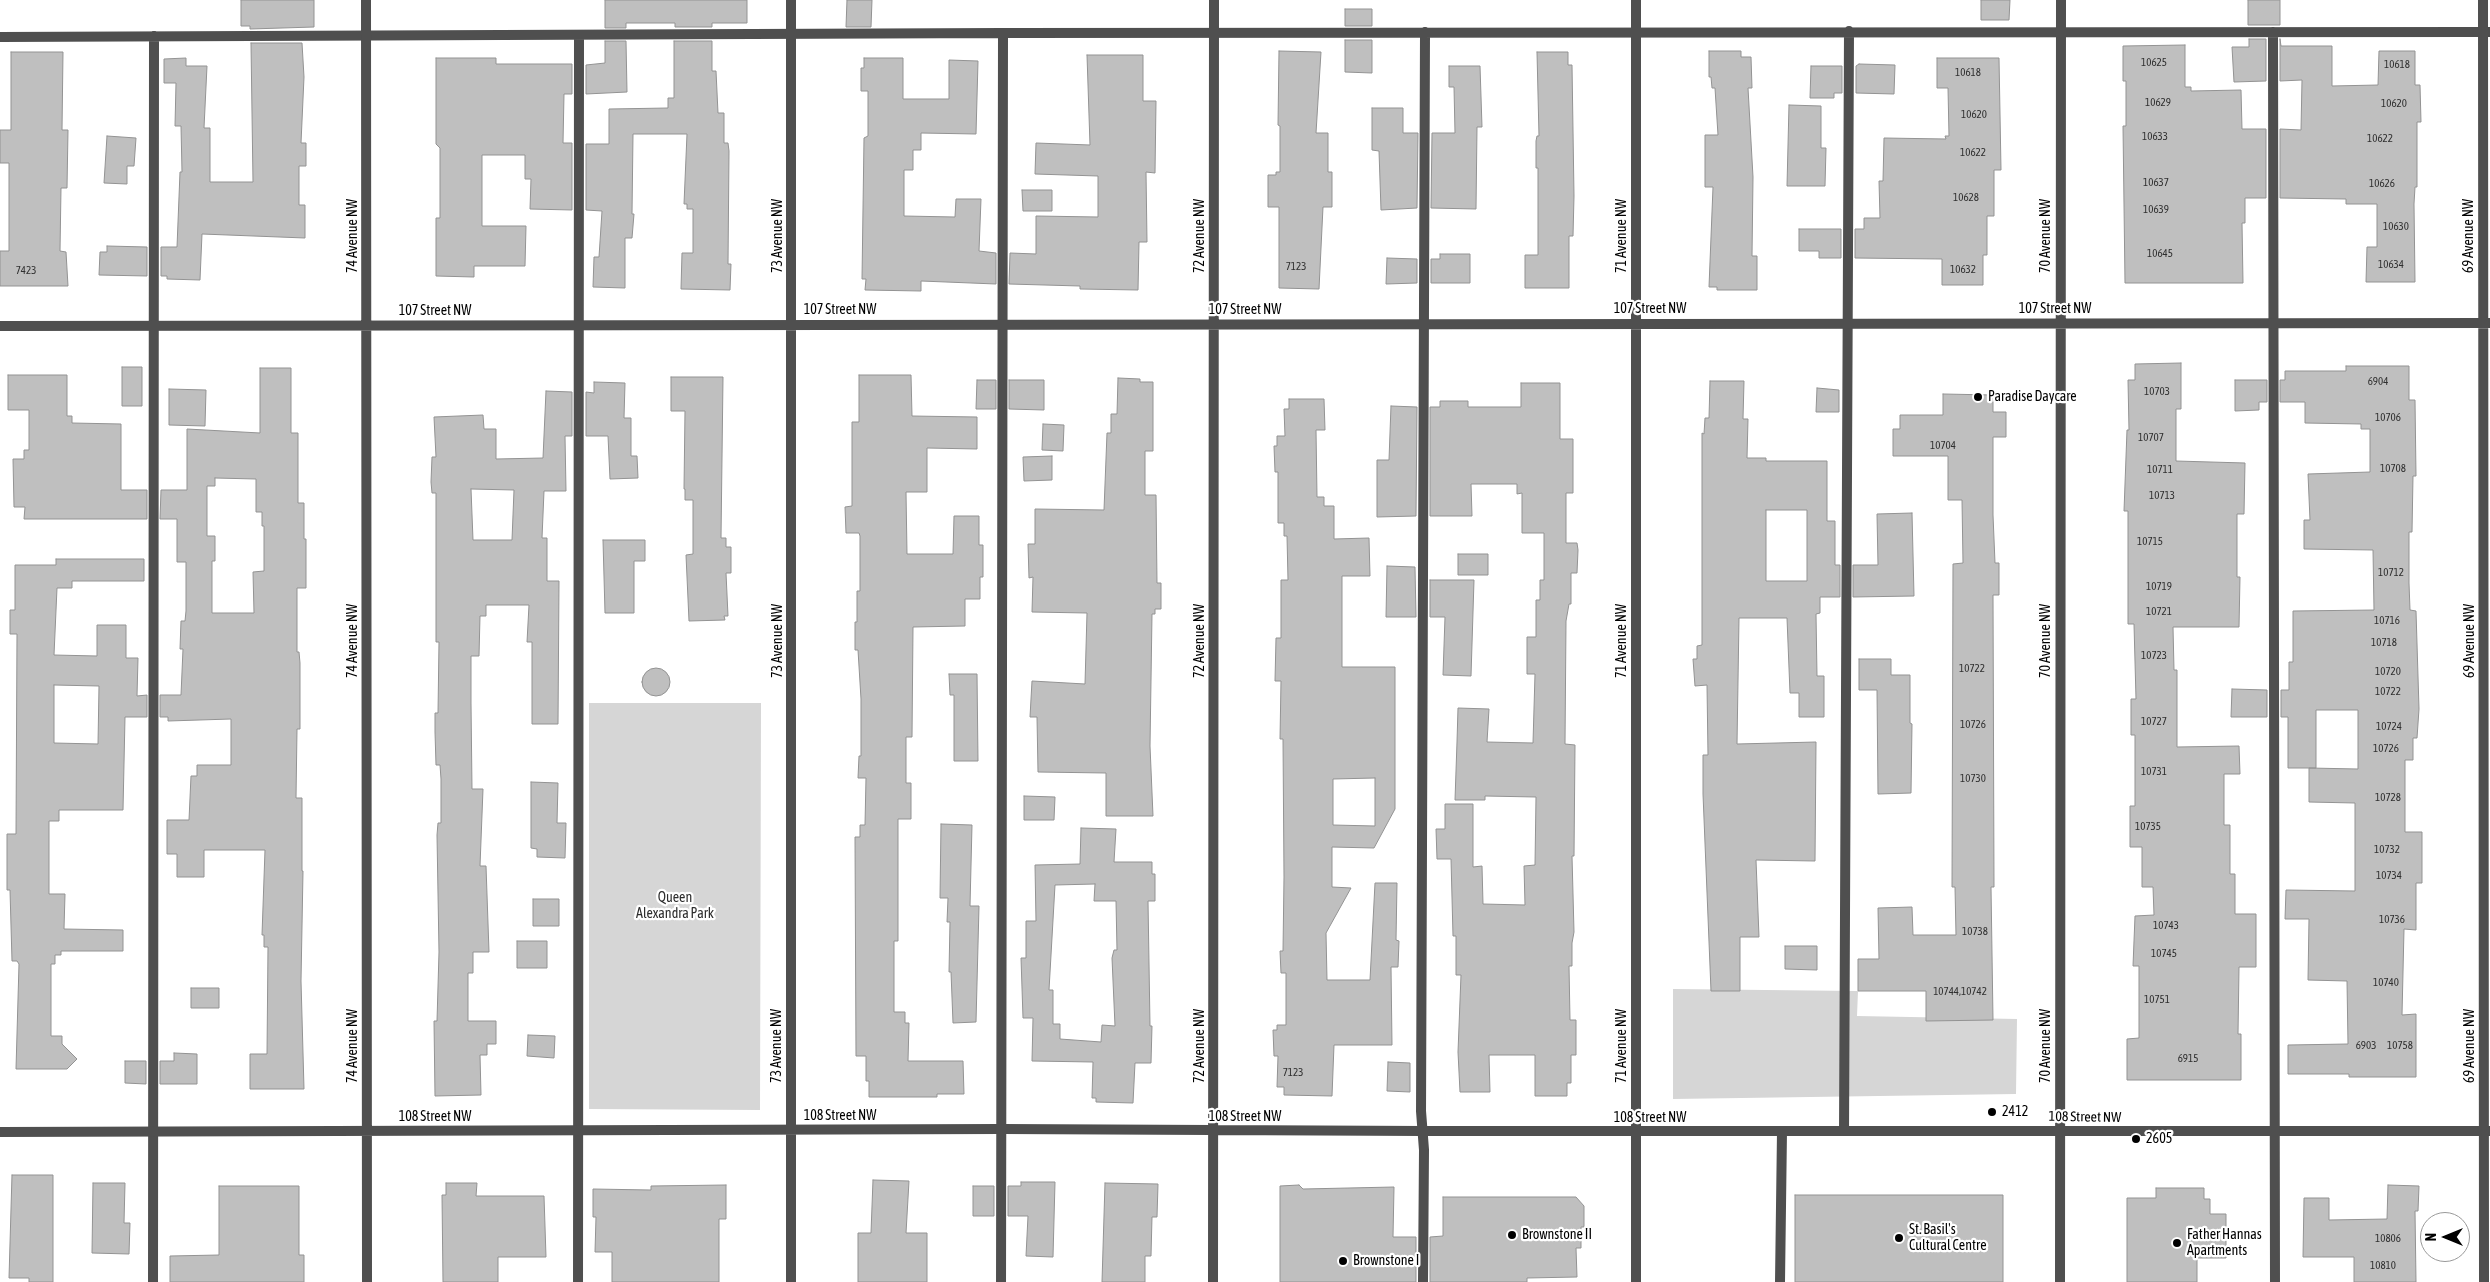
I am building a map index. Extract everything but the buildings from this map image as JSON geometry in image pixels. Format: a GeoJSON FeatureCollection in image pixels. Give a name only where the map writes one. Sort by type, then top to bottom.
{"type":"FeatureCollection","features":[{"type":"Feature","properties":{"kind":"street","name":"74 Avenue NW"},"geometry":{"type":"LineString","coordinates":[[366,0],[367,1282]]}},
{"type":"Feature","properties":{"kind":"street","name":"73 Avenue NW"},"geometry":{"type":"LineString","coordinates":[[791,0],[791,1282]]}},
{"type":"Feature","properties":{"kind":"street","name":"72 Avenue NW"},"geometry":{"type":"LineString","coordinates":[[1214,0],[1214,1282]]}},
{"type":"Feature","properties":{"kind":"street","name":"71 Avenue NW"},"geometry":{"type":"LineString","coordinates":[[1636,0],[1636,1282]]}},
{"type":"Feature","properties":{"kind":"street","name":"70 Avenue NW"},"geometry":{"type":"LineString","coordinates":[[2060,0],[2060,1282]]}},
{"type":"Feature","properties":{"kind":"street","name":"69 Avenue NW"},"geometry":{"type":"LineString","coordinates":[[2482,0],[2486,32],[2487,1131],[2484,1282]]}},
{"type":"Feature","properties":{"kind":"street"},"geometry":{"type":"LineString","coordinates":[[1844,1131],[1849,31]]}},
{"type":"Feature","properties":{"kind":"street"},"geometry":{"type":"LineString","coordinates":[[0,37],[1849,31],[2486,32]]}},
{"type":"Feature","properties":{"kind":"street"},"geometry":{"type":"LineString","coordinates":[[1423,1282],[1423,1131],[1421,1101],[1425,32]]}},
{"type":"Feature","properties":{"kind":"street"},"geometry":{"type":"LineString","coordinates":[[2273,32],[2275,1282]]}},
{"type":"Feature","properties":{"kind":"street"},"geometry":{"type":"LineString","coordinates":[[1001,1282],[1003,33]]}},
{"type":"Feature","properties":{"kind":"street"},"geometry":{"type":"LineString","coordinates":[[578,1282],[579,34]]}},
{"type":"Feature","properties":{"kind":"street"},"geometry":{"type":"LineString","coordinates":[[153,1282],[154,36]]}},
{"type":"Feature","properties":{"kind":"street","name":"107 Street NW"},"geometry":{"type":"LineString","coordinates":[[0,326],[1635,322],[2486,323]]}},
{"type":"Feature","properties":{"kind":"street","name":"108 Street NW"},"geometry":{"type":"LineString","coordinates":[[0,1132],[1002,1128],[1423,1131],[2487,1131]]}},
{"type":"Feature","properties":{"kind":"street"},"geometry":{"type":"LineString","coordinates":[[1780,1282],[1782,1131]]}},
{"type":"Feature","properties":{"kind":"green space","name":"Queen Alexandra Park"},"geometry":{"type":"Polygon","coordinates":[[[589,703],[761,703],[760,1110],[589,1109],[589,703]]]}},
{"type":"Feature","properties":{"kind":"green space"},"geometry":{"type":"Polygon","coordinates":[[[1673,989],[1858,991],[1857,1016],[2017,1019],[2016,1094],[1673,1099],[1673,989]]]}},
{"type":"Feature","properties":{"kind":"place","name":"Paradise Daycare"},"geometry":{"type":"Point","coordinates":[1978,397]}},
{"type":"Feature","properties":{"kind":"place","name":"2412"},"geometry":{"type":"Point","coordinates":[1992,1112]}},
{"type":"Feature","properties":{"kind":"place","name":"2605"},"geometry":{"type":"Point","coordinates":[2136,1139]}},
{"type":"Feature","properties":{"kind":"place","name":"Brownstone II"},"geometry":{"type":"Point","coordinates":[1512,1235]}},
{"type":"Feature","properties":{"kind":"place","name":"St. Basil's Cultural Centre"},"geometry":{"type":"Point","coordinates":[1899,1238]}},
{"type":"Feature","properties":{"kind":"place","name":"Father Hannas Apartments"},"geometry":{"type":"Point","coordinates":[2177,1243]}},
{"type":"Feature","properties":{"kind":"place","name":"Brownstone I"},"geometry":{"type":"Point","coordinates":[1343,1261]}}]}
